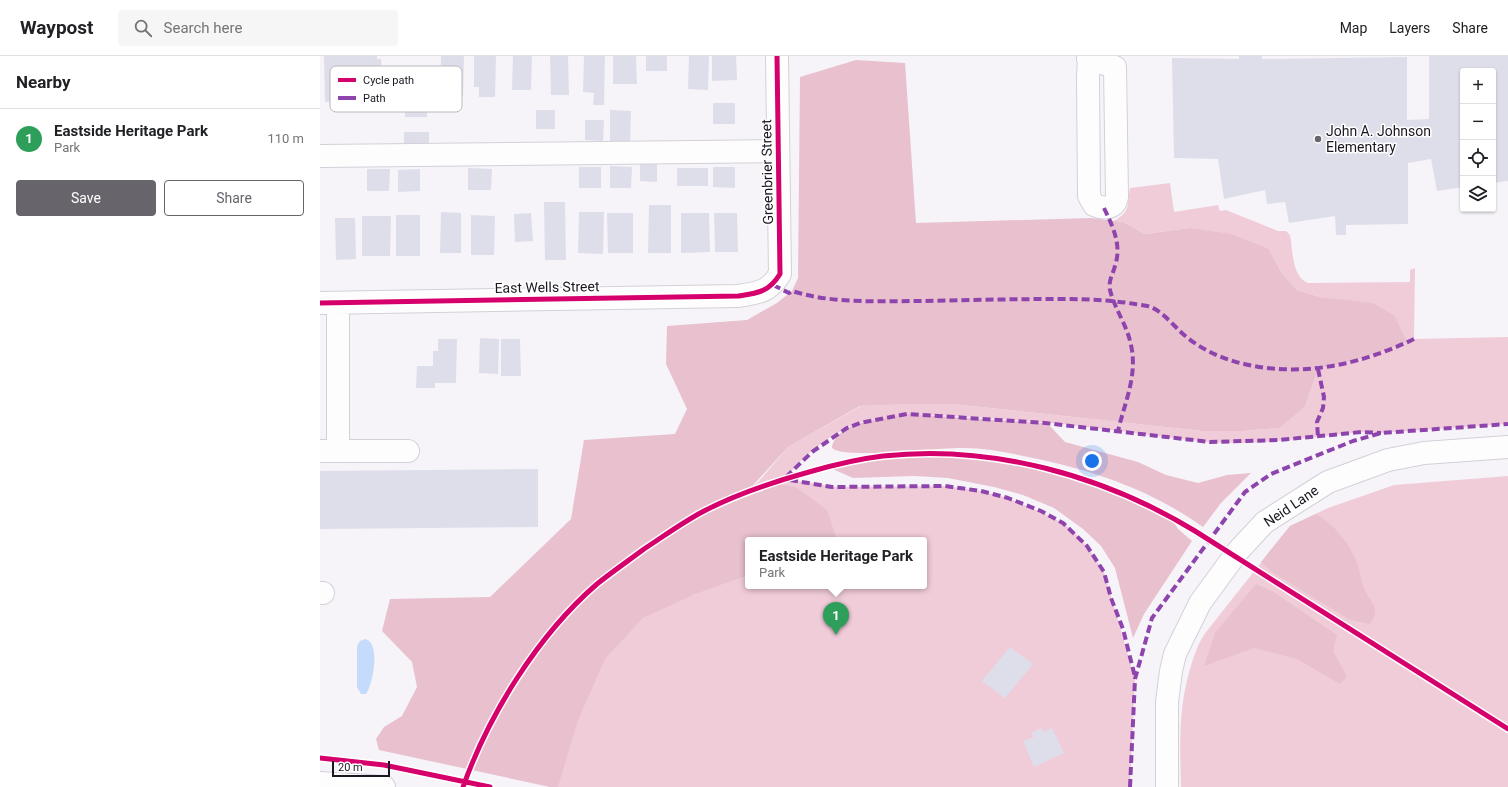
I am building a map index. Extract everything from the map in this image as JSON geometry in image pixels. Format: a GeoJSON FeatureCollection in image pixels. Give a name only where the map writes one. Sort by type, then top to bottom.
{"type":"FeatureCollection","features":[{"type":"Feature","properties":{"kind":"street","name":"Greenbrier Street"},"geometry":{"type":"LineString","coordinates":[[773,285],[780,274],[776,56]]}},
{"type":"Feature","properties":{"kind":"street"},"geometry":{"type":"LineString","coordinates":[[1089,58],[1115,67],[1117,197],[1116,202],[1113,205],[1104,208],[1094,205],[1089,196],[1089,58]]}},
{"type":"Feature","properties":{"kind":"street"},"geometry":{"type":"LineString","coordinates":[[320,156],[778,151]]}},
{"type":"Feature","properties":{"kind":"street","name":"East Wells Street"},"geometry":{"type":"LineString","coordinates":[[329,303],[738,296],[756,294],[773,285]]}},
{"type":"Feature","properties":{"kind":"street"},"geometry":{"type":"LineString","coordinates":[[329,303],[329,451],[408,451]]}},
{"type":"Feature","properties":{"kind":"street","name":"Neid Lane"},"geometry":{"type":"LineString","coordinates":[[1167,787],[1167,702],[1171,671],[1180,641],[1200,603],[1222,572],[1238,551],[1265,522],[1328,482],[1388,460],[1424,453],[1508,447]]}},
{"type":"Feature","properties":{"kind":"street"},"geometry":{"type":"LineString","coordinates":[[320,783],[361,784],[384,787]]}},
{"type":"Feature","properties":{"kind":"shaded area"},"geometry":{"type":"Polygon","coordinates":[[[856,60],[905,63],[916,223],[1091,218],[1123,222],[1145,234],[1189,228],[1231,234],[1269,249],[1281,272],[1297,290],[1320,297],[1372,303],[1394,315],[1407,342],[1353,361],[1318,369],[1305,407],[1279,428],[1243,431],[1202,431],[953,404],[860,406],[788,447],[747,492],[770,483],[796,487],[827,510],[836,537],[745,537],[745,576],[695,594],[643,618],[605,659],[578,720],[558,787],[550,787],[379,750],[376,739],[384,727],[402,716],[417,687],[412,662],[382,631],[390,599],[490,597],[571,519],[584,440],[675,434],[687,409],[666,364],[667,326],[747,320],[777,303],[792,291],[798,278],[800,77],[856,60]]]}},
{"type":"Feature","properties":{"kind":"shaded area"},"geometry":{"type":"Polygon","coordinates":[[[1170,183],[1174,212],[1218,205],[1220,211],[1226,210],[1278,231],[1286,231],[1290,235],[1294,262],[1298,275],[1302,280],[1308,283],[1410,282],[1410,270],[1415,268],[1414,339],[1508,337],[1508,424],[1381,433],[1362,432],[1266,442],[1227,443],[1182,439],[1055,423],[944,415],[902,415],[873,419],[859,423],[839,432],[818,446],[800,462],[786,479],[837,487],[945,486],[981,491],[1008,498],[1063,523],[1087,546],[1104,572],[1135,679],[1130,787],[550,787],[500,708],[759,481],[788,447],[861,406],[953,404],[1202,431],[1243,431],[1278,428],[1305,407],[1318,369],[1353,361],[1394,315],[1372,304],[1320,297],[1297,290],[1281,272],[1269,249],[1189,228],[1145,234],[1123,222],[1114,221],[1126,211],[1130,188],[1170,183]]]}},
{"type":"Feature","properties":{"kind":"shaded area"},"geometry":{"type":"Polygon","coordinates":[[[907,414],[1045,423],[1050,426],[1065,442],[1138,462],[1166,475],[1198,483],[1227,475],[1251,473],[1221,503],[1203,527],[1163,502],[1143,492],[1078,469],[1024,456],[973,448],[855,453],[840,451],[832,448],[835,439],[842,432],[863,422],[907,414]]]}},
{"type":"Feature","properties":{"kind":"shaded area"},"geometry":{"type":"Polygon","coordinates":[[[934,454],[968,456],[1018,463],[1080,478],[1117,492],[1170,516],[1178,529],[1192,541],[1144,614],[1133,638],[1115,568],[1101,546],[1083,529],[1054,508],[1023,495],[994,487],[948,478],[914,476],[853,478],[828,467],[884,456],[934,454]]]}},
{"type":"Feature","properties":{"kind":"shaded area"},"geometry":{"type":"Polygon","coordinates":[[[1508,476],[1508,787],[1181,787],[1180,742],[1183,699],[1196,650],[1206,632],[1290,526],[1328,508],[1394,485],[1508,476]]]}},
{"type":"Feature","properties":{"kind":"shaded area"},"geometry":{"type":"Polygon","coordinates":[[[1316,514],[1329,523],[1341,535],[1354,556],[1367,595],[1375,610],[1375,614],[1370,624],[1350,620],[1272,572],[1261,562],[1290,526],[1316,514]]]}},
{"type":"Feature","properties":{"kind":"shaded area"},"geometry":{"type":"Polygon","coordinates":[[[1256,584],[1272,591],[1337,635],[1333,651],[1347,677],[1340,684],[1297,659],[1254,648],[1204,666],[1215,633],[1256,584]]]}},
{"type":"Feature","properties":{"kind":"water"},"geometry":{"type":"Polygon","coordinates":[[[365,639],[370,642],[373,647],[374,664],[369,689],[366,694],[361,694],[357,687],[357,646],[360,641],[365,639]]]}},
{"type":"Feature","properties":{"kind":"building"},"geometry":{"type":"Polygon","coordinates":[[[324,56],[377,56],[377,59],[381,59],[381,66],[330,66],[330,102],[325,102],[324,56]]]}},
{"type":"Feature","properties":{"kind":"building"},"geometry":{"type":"Polygon","coordinates":[[[441,56],[464,56],[463,96],[462,66],[441,66],[441,56]]]}},
{"type":"Feature","properties":{"kind":"building"},"geometry":{"type":"Polygon","coordinates":[[[474,56],[496,56],[495,97],[479,97],[479,87],[474,87],[474,56]]]}},
{"type":"Feature","properties":{"kind":"building"},"geometry":{"type":"Polygon","coordinates":[[[513,56],[532,56],[531,90],[512,90],[513,56]]]}},
{"type":"Feature","properties":{"kind":"building"},"geometry":{"type":"Polygon","coordinates":[[[550,56],[568,56],[569,95],[551,95],[550,56]]]}},
{"type":"Feature","properties":{"kind":"building"},"geometry":{"type":"Polygon","coordinates":[[[584,56],[605,56],[604,105],[593,105],[594,93],[583,92],[584,56]]]}},
{"type":"Feature","properties":{"kind":"building"},"geometry":{"type":"Polygon","coordinates":[[[613,56],[636,56],[637,84],[613,84],[613,56]]]}},
{"type":"Feature","properties":{"kind":"building"},"geometry":{"type":"Polygon","coordinates":[[[646,56],[667,56],[667,71],[646,71],[646,56]]]}},
{"type":"Feature","properties":{"kind":"building"},"geometry":{"type":"Polygon","coordinates":[[[689,56],[709,56],[708,90],[688,89],[689,56]]]}},
{"type":"Feature","properties":{"kind":"building"},"geometry":{"type":"Polygon","coordinates":[[[712,56],[736,56],[737,80],[712,81],[712,56]]]}},
{"type":"Feature","properties":{"kind":"building","name":"John A. Johnson Elementary"},"geometry":{"type":"Polygon","coordinates":[[[1239,56],[1262,56],[1262,59],[1407,57],[1407,120],[1429,119],[1429,56],[1508,56],[1508,181],[1496,183],[1496,68],[1460,68],[1460,187],[1437,191],[1431,159],[1408,163],[1408,224],[1346,225],[1346,235],[1336,235],[1335,216],[1289,223],[1285,202],[1267,204],[1265,190],[1224,199],[1218,159],[1174,158],[1172,58],[1239,59],[1239,56]]]}},
{"type":"Feature","properties":{"kind":"building"},"geometry":{"type":"Polygon","coordinates":[[[713,103],[735,103],[735,124],[713,124],[713,103]]]}},
{"type":"Feature","properties":{"kind":"building"},"geometry":{"type":"Polygon","coordinates":[[[536,110],[555,110],[555,129],[536,129],[536,110]]]}},
{"type":"Feature","properties":{"kind":"building"},"geometry":{"type":"Polygon","coordinates":[[[610,110],[631,111],[630,146],[610,145],[610,110]]]}},
{"type":"Feature","properties":{"kind":"building"},"geometry":{"type":"Polygon","coordinates":[[[405,112],[427,112],[427,117],[405,117],[405,112]]]}},
{"type":"Feature","properties":{"kind":"building"},"geometry":{"type":"Polygon","coordinates":[[[585,120],[604,120],[603,141],[585,140],[585,120]]]}},
{"type":"Feature","properties":{"kind":"building"},"geometry":{"type":"Polygon","coordinates":[[[404,132],[429,132],[429,146],[404,146],[404,132]]]}},
{"type":"Feature","properties":{"kind":"building"},"geometry":{"type":"Polygon","coordinates":[[[640,163],[657,163],[657,182],[640,181],[640,163]]]}},
{"type":"Feature","properties":{"kind":"building"},"geometry":{"type":"Polygon","coordinates":[[[610,166],[632,167],[631,188],[610,188],[610,166]]]}},
{"type":"Feature","properties":{"kind":"building"},"geometry":{"type":"Polygon","coordinates":[[[579,167],[601,167],[601,188],[579,188],[579,167]]]}},
{"type":"Feature","properties":{"kind":"building"},"geometry":{"type":"Polygon","coordinates":[[[713,167],[735,167],[735,188],[713,187],[713,167]]]}},
{"type":"Feature","properties":{"kind":"building"},"geometry":{"type":"Polygon","coordinates":[[[468,168],[492,169],[491,190],[468,190],[468,168]]]}},
{"type":"Feature","properties":{"kind":"building"},"geometry":{"type":"Polygon","coordinates":[[[677,168],[708,168],[708,186],[677,186],[677,168]]]}},
{"type":"Feature","properties":{"kind":"building"},"geometry":{"type":"Polygon","coordinates":[[[367,169],[390,169],[389,191],[367,191],[367,169]]]}},
{"type":"Feature","properties":{"kind":"building"},"geometry":{"type":"Polygon","coordinates":[[[420,169],[420,191],[398,192],[398,170],[420,169]]]}},
{"type":"Feature","properties":{"kind":"building"},"geometry":{"type":"Polygon","coordinates":[[[544,202],[565,202],[566,260],[545,260],[544,202]]]}},
{"type":"Feature","properties":{"kind":"building"},"geometry":{"type":"Polygon","coordinates":[[[649,205],[671,205],[671,253],[648,253],[649,205]]]}},
{"type":"Feature","properties":{"kind":"building"},"geometry":{"type":"Polygon","coordinates":[[[441,212],[461,213],[461,253],[440,253],[441,212]]]}},
{"type":"Feature","properties":{"kind":"building"},"geometry":{"type":"Polygon","coordinates":[[[579,212],[604,212],[603,254],[578,253],[579,212]]]}},
{"type":"Feature","properties":{"kind":"building"},"geometry":{"type":"Polygon","coordinates":[[[531,213],[533,241],[515,242],[514,214],[531,213]]]}},
{"type":"Feature","properties":{"kind":"building"},"geometry":{"type":"Polygon","coordinates":[[[607,213],[633,213],[633,253],[608,253],[607,213]]]}},
{"type":"Feature","properties":{"kind":"building"},"geometry":{"type":"Polygon","coordinates":[[[681,213],[709,213],[710,252],[681,253],[681,213]]]}},
{"type":"Feature","properties":{"kind":"building"},"geometry":{"type":"Polygon","coordinates":[[[714,213],[737,213],[738,252],[715,252],[714,213]]]}},
{"type":"Feature","properties":{"kind":"building"},"geometry":{"type":"Polygon","coordinates":[[[396,215],[420,215],[420,256],[396,256],[396,215]]]}},
{"type":"Feature","properties":{"kind":"building"},"geometry":{"type":"Polygon","coordinates":[[[471,215],[495,216],[494,255],[471,255],[471,215]]]}},
{"type":"Feature","properties":{"kind":"building"},"geometry":{"type":"Polygon","coordinates":[[[362,216],[391,216],[390,256],[362,256],[362,216]]]}},
{"type":"Feature","properties":{"kind":"building"},"geometry":{"type":"Polygon","coordinates":[[[335,218],[355,218],[356,259],[336,260],[335,218]]]}},
{"type":"Feature","properties":{"kind":"building"},"geometry":{"type":"Polygon","coordinates":[[[480,338],[499,339],[498,374],[479,373],[480,338]]]}},
{"type":"Feature","properties":{"kind":"building"},"geometry":{"type":"Polygon","coordinates":[[[438,339],[457,339],[456,383],[435,383],[435,388],[416,388],[417,366],[433,366],[433,351],[438,351],[438,339]]]}},
{"type":"Feature","properties":{"kind":"building"},"geometry":{"type":"Polygon","coordinates":[[[501,339],[520,339],[521,376],[501,376],[501,339]]]}},
{"type":"Feature","properties":{"kind":"building"},"geometry":{"type":"Polygon","coordinates":[[[538,469],[538,527],[320,529],[320,471],[538,469]]]}},
{"type":"Feature","properties":{"kind":"building"},"geometry":{"type":"Polygon","coordinates":[[[1010,647],[1033,664],[1005,698],[982,681],[1010,647]]]}},
{"type":"Feature","properties":{"kind":"building"},"geometry":{"type":"Polygon","coordinates":[[[1041,728],[1043,732],[1052,728],[1064,753],[1034,767],[1023,741],[1034,737],[1031,733],[1041,728]]]}},
{"type":"Feature","properties":{"kind":"marked path"},"geometry":{"type":"LineString","coordinates":[[1104,208],[1116,236],[1118,251],[1110,281],[1110,290],[1130,341],[1133,364],[1130,387],[1118,431]]}},
{"type":"Feature","properties":{"kind":"marked path"},"geometry":{"type":"LineString","coordinates":[[773,285],[789,293],[792,291],[823,298],[856,301],[1070,299],[1145,305],[1160,312],[1183,334],[1204,349],[1216,355],[1241,363],[1266,368],[1314,368],[1348,363],[1382,353],[1414,339]]}},
{"type":"Feature","properties":{"kind":"marked path"},"geometry":{"type":"LineString","coordinates":[[1318,369],[1324,397],[1323,408],[1317,422],[1318,437]]}},
{"type":"Feature","properties":{"kind":"marked path"},"geometry":{"type":"LineString","coordinates":[[786,477],[812,452],[847,428],[860,423],[907,414],[1045,423],[1210,442],[1279,440],[1362,432],[1381,433]]}},
{"type":"Feature","properties":{"kind":"marked path"},"geometry":{"type":"LineString","coordinates":[[1130,787],[1135,679],[1152,618],[1245,492],[1271,474],[1353,441],[1381,433],[1508,424]]}},
{"type":"Feature","properties":{"kind":"marked path"},"geometry":{"type":"LineString","coordinates":[[790,480],[832,487],[945,486],[981,491],[1008,498],[1041,511],[1063,523],[1087,546],[1104,572],[1111,598],[1123,629],[1135,677]]}},
{"type":"Feature","properties":{"kind":"cycle path"},"geometry":{"type":"LineString","coordinates":[[320,303],[738,296],[762,291],[772,285],[780,274],[777,56]]}},
{"type":"Feature","properties":{"kind":"cycle path"},"geometry":{"type":"LineString","coordinates":[[463,787],[474,759],[501,704],[536,651],[575,604],[597,584],[644,549],[681,524],[704,511],[729,499],[769,484],[818,469],[855,461],[883,456],[923,453],[964,455],[1004,460],[1045,468],[1084,479],[1160,511],[1195,531],[1508,729]]}},
{"type":"Feature","properties":{"kind":"cycle path"},"geometry":{"type":"LineString","coordinates":[[320,758],[384,765],[490,787]]}},
{"type":"Feature","properties":{"kind":"place","name":"John A. Johnson Elementary"},"geometry":{"type":"Point","coordinates":[1318,139]}},
{"type":"Feature","properties":{"kind":"place","name":"Eastside Heritage Park"},"geometry":{"type":"Point","coordinates":[836,635]}}]}
